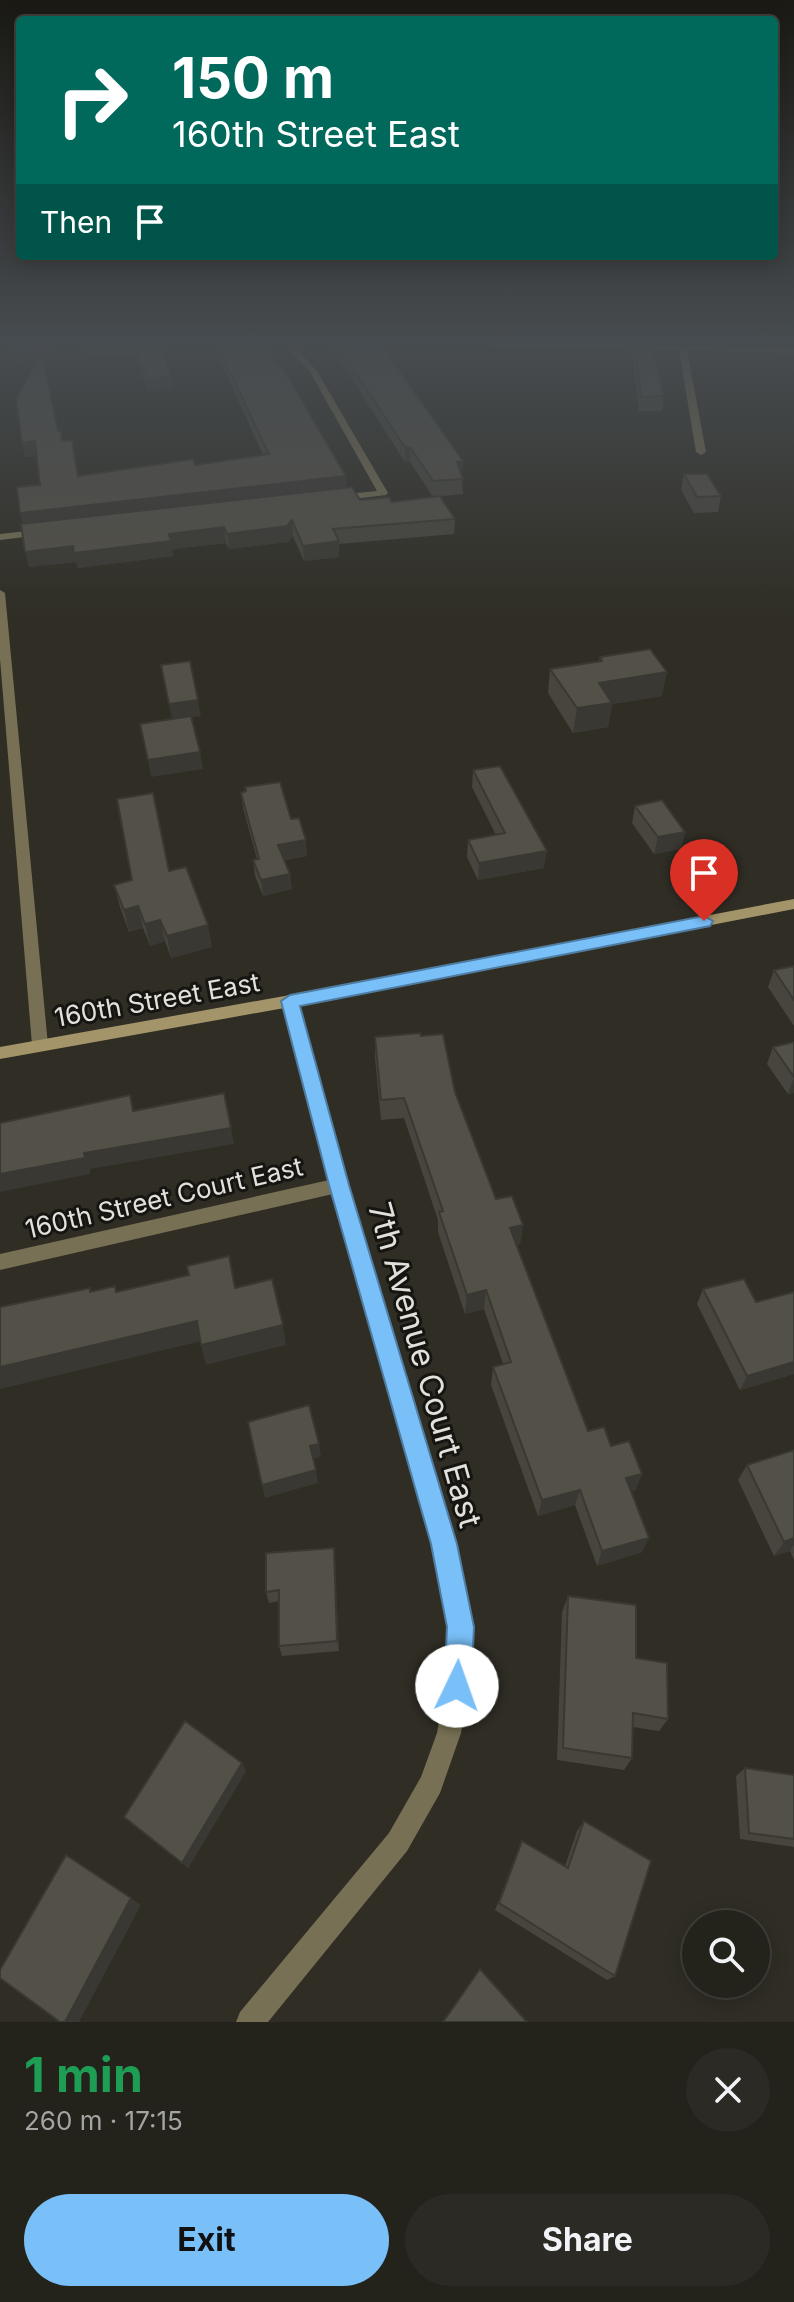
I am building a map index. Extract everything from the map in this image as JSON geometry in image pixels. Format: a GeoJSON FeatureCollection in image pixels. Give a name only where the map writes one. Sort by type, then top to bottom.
{"type":"FeatureCollection","features":[{"type":"Feature","properties":{"kind":"street"},"geometry":{"type":"LineString","coordinates":[[322,500],[383,493],[349,434]]}},
{"type":"Feature","properties":{"kind":"street"},"geometry":{"type":"LineString","coordinates":[[698,434],[701,452]]}},
{"type":"Feature","properties":{"kind":"street"},"geometry":{"type":"LineString","coordinates":[[0,537],[61,530]]}},
{"type":"Feature","properties":{"kind":"street"},"geometry":{"type":"LineString","coordinates":[[0,593],[40,1045]]}},
{"type":"Feature","properties":{"kind":"street","name":"160th Street East"},"geometry":{"type":"LineString","coordinates":[[0,1053],[794,904]]}},
{"type":"Feature","properties":{"kind":"street","name":"7th Avenue Court East"},"geometry":{"type":"LineString","coordinates":[[250,2022],[398,1842],[431,1784],[449,1733],[457,1686],[461,1627],[444,1544],[339,1185],[290,1001]]}},
{"type":"Feature","properties":{"kind":"street","name":"160th Street Court East"},"geometry":{"type":"LineString","coordinates":[[0,1262],[339,1185]]}},
{"type":"Feature","properties":{"kind":"building"},"geometry":{"type":"Polygon","coordinates":[[[21,434],[61,434],[62,441],[72,440],[78,476],[193,459],[195,465],[269,454],[260,434],[322,434],[346,476],[20,513],[17,487],[40,485],[35,441],[22,443],[21,434]]]}},
{"type":"Feature","properties":{"kind":"building"},"geometry":{"type":"Polygon","coordinates":[[[397,434],[444,434],[463,461],[457,462],[463,479],[433,481],[410,447],[405,447],[397,434]]]}},
{"type":"Feature","properties":{"kind":"building"},"geometry":{"type":"Polygon","coordinates":[[[684,474],[707,474],[721,496],[697,497],[684,474]]]}},
{"type":"Feature","properties":{"kind":"building"},"geometry":{"type":"Polygon","coordinates":[[[352,487],[360,500],[389,497],[392,502],[440,496],[455,519],[333,529],[339,541],[303,546],[292,520],[287,526],[227,534],[224,527],[169,534],[171,541],[74,553],[73,546],[25,552],[21,524],[352,487]]]}},
{"type":"Feature","properties":{"kind":"building"},"geometry":{"type":"Polygon","coordinates":[[[650,649],[667,672],[599,683],[612,703],[577,708],[550,669],[602,661],[600,657],[650,649]]]}},
{"type":"Feature","properties":{"kind":"building"},"geometry":{"type":"Polygon","coordinates":[[[190,661],[198,700],[169,704],[161,665],[190,661]]]}},
{"type":"Feature","properties":{"kind":"building"},"geometry":{"type":"Polygon","coordinates":[[[191,716],[200,752],[148,760],[140,724],[191,716]]]}},
{"type":"Feature","properties":{"kind":"building"},"geometry":{"type":"Polygon","coordinates":[[[500,766],[547,851],[479,863],[468,840],[505,833],[473,770],[500,766]]]}},
{"type":"Feature","properties":{"kind":"building"},"geometry":{"type":"Polygon","coordinates":[[[280,782],[291,819],[299,818],[306,840],[278,845],[290,874],[261,880],[253,860],[259,859],[241,793],[246,791],[245,787],[280,782]]]}},
{"type":"Feature","properties":{"kind":"building"},"geometry":{"type":"Polygon","coordinates":[[[153,793],[169,871],[186,867],[208,925],[167,936],[160,920],[145,924],[138,906],[124,910],[114,885],[132,880],[117,799],[153,793]]]}},
{"type":"Feature","properties":{"kind":"building"},"geometry":{"type":"Polygon","coordinates":[[[662,800],[685,832],[658,837],[635,806],[662,800]]]}},
{"type":"Feature","properties":{"kind":"building"},"geometry":{"type":"Polygon","coordinates":[[[794,966],[794,1000],[774,970],[794,966]]]}},
{"type":"Feature","properties":{"kind":"building"},"geometry":{"type":"Polygon","coordinates":[[[420,1033],[421,1036],[443,1034],[455,1092],[496,1199],[512,1196],[523,1225],[510,1228],[588,1431],[604,1427],[611,1446],[629,1441],[642,1474],[626,1478],[649,1538],[602,1551],[580,1490],[542,1500],[493,1367],[511,1362],[486,1290],[467,1295],[439,1212],[443,1211],[404,1098],[381,1100],[375,1037],[420,1033]]]}},
{"type":"Feature","properties":{"kind":"building"},"geometry":{"type":"Polygon","coordinates":[[[794,1042],[794,1077],[773,1047],[794,1042]]]}},
{"type":"Feature","properties":{"kind":"building"},"geometry":{"type":"Polygon","coordinates":[[[224,1093],[231,1128],[84,1153],[85,1158],[0,1174],[0,1123],[130,1095],[133,1111],[224,1093]]]}},
{"type":"Feature","properties":{"kind":"building"},"geometry":{"type":"Polygon","coordinates":[[[229,1256],[235,1288],[272,1279],[283,1325],[201,1345],[197,1321],[0,1367],[0,1307],[90,1288],[90,1292],[115,1286],[116,1292],[189,1275],[187,1266],[229,1256]]]}},
{"type":"Feature","properties":{"kind":"building"},"geometry":{"type":"Polygon","coordinates":[[[744,1279],[756,1302],[794,1292],[794,1362],[747,1376],[703,1289],[744,1279]]]}},
{"type":"Feature","properties":{"kind":"building"},"geometry":{"type":"Polygon","coordinates":[[[309,1405],[319,1444],[310,1446],[316,1470],[262,1485],[248,1422],[309,1405]]]}},
{"type":"Feature","properties":{"kind":"building"},"geometry":{"type":"Polygon","coordinates":[[[794,1450],[794,1538],[784,1542],[747,1465],[794,1450]]]}},
{"type":"Feature","properties":{"kind":"building"},"geometry":{"type":"Polygon","coordinates":[[[334,1548],[337,1641],[279,1646],[279,1590],[266,1592],[266,1553],[334,1548]]]}},
{"type":"Feature","properties":{"kind":"building"},"geometry":{"type":"Polygon","coordinates":[[[568,1596],[636,1605],[636,1658],[667,1663],[668,1719],[633,1713],[632,1758],[563,1748],[568,1596]]]}},
{"type":"Feature","properties":{"kind":"building"},"geometry":{"type":"Polygon","coordinates":[[[185,1721],[242,1763],[182,1863],[124,1817],[185,1721]]]}},
{"type":"Feature","properties":{"kind":"building"},"geometry":{"type":"Polygon","coordinates":[[[745,1768],[794,1775],[794,1839],[749,1833],[745,1768]]]}},
{"type":"Feature","properties":{"kind":"building"},"geometry":{"type":"Polygon","coordinates":[[[584,1821],[651,1861],[615,1976],[499,1903],[522,1841],[568,1868],[584,1821]]]}},
{"type":"Feature","properties":{"kind":"building"},"geometry":{"type":"Polygon","coordinates":[[[66,1855],[131,1898],[65,2022],[60,2022],[0,1978],[0,1970],[66,1855]]]}},
{"type":"Feature","properties":{"kind":"building"},"geometry":{"type":"Polygon","coordinates":[[[480,1969],[527,2022],[443,2022],[480,1969]]]}},
{"type":"Feature","properties":{"kind":"route"},"geometry":{"type":"LineString","coordinates":[[457,1686],[461,1627],[444,1544],[339,1185],[290,1001],[704,921]]}}]}
